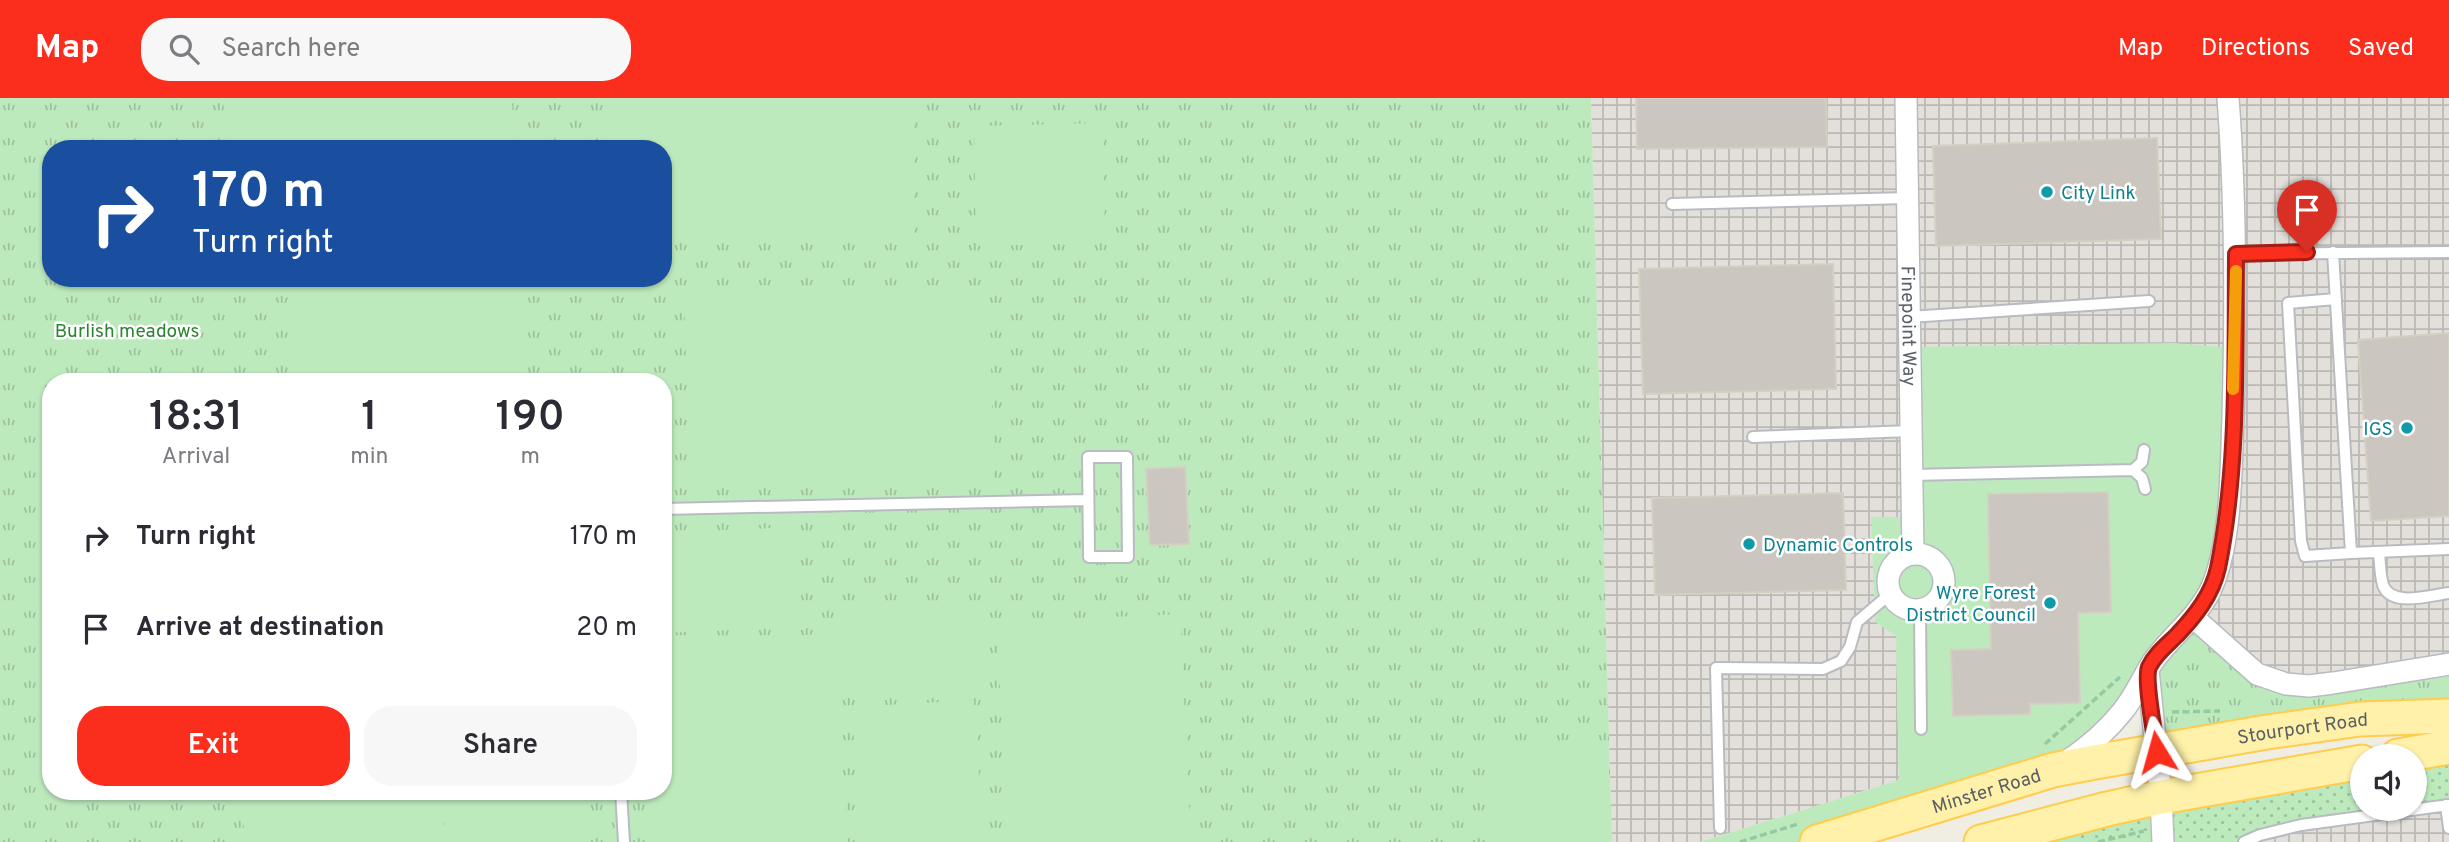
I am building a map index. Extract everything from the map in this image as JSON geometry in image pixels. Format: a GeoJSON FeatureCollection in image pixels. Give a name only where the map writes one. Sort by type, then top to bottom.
{"type":"FeatureCollection","features":[{"type":"Feature","properties":{"kind":"main road","name":"Stourport Road"},"geometry":{"type":"LineString","coordinates":[[2157,752],[2360,719],[2449,716]]}},
{"type":"Feature","properties":{"kind":"main road"},"geometry":{"type":"LineString","coordinates":[[2427,751],[2449,747]]}},
{"type":"Feature","properties":{"kind":"main road","name":"Minster Road"},"geometry":{"type":"LineString","coordinates":[[1811,832],[2045,760],[2157,752]]}},
{"type":"Feature","properties":{"kind":"main road"},"geometry":{"type":"LineString","coordinates":[[1981,842],[2161,797],[2350,764]]}},
{"type":"Feature","properties":{"kind":"street","name":"Finepoint Way"},"geometry":{"type":"LineString","coordinates":[[1906,98],[1913,554]]}},
{"type":"Feature","properties":{"kind":"street"},"geometry":{"type":"LineString","coordinates":[[2045,760],[2085,749],[2123,711],[2159,652],[2194,618],[2213,583],[2225,534],[2231,472],[2236,254],[2228,98]]}},
{"type":"Feature","properties":{"kind":"street"},"geometry":{"type":"LineString","coordinates":[[1913,554],[1931,558],[1938,564],[1944,583],[1937,601],[1929,607],[1920,610],[1903,607],[1890,594],[1888,577],[1896,561],[1913,554]]}},
{"type":"Feature","properties":{"kind":"street"},"geometry":{"type":"LineString","coordinates":[[2194,618],[2257,674],[2286,684],[2309,686],[2449,664]]}},
{"type":"Feature","properties":{"kind":"street"},"geometry":{"type":"LineString","coordinates":[[2148,670],[2163,842]]}},
{"type":"Feature","properties":{"kind":"lane"},"geometry":{"type":"LineString","coordinates":[[1672,204],[1908,198]]}},
{"type":"Feature","properties":{"kind":"lane"},"geometry":{"type":"LineString","coordinates":[[2333,252],[2351,553]]}},
{"type":"Feature","properties":{"kind":"lane"},"geometry":{"type":"LineString","coordinates":[[2236,254],[2449,252]]}},
{"type":"Feature","properties":{"kind":"lane"},"geometry":{"type":"LineString","coordinates":[[2336,299],[2288,303],[2301,541],[2305,556],[2449,549]]}},
{"type":"Feature","properties":{"kind":"lane"},"geometry":{"type":"LineString","coordinates":[[1909,317],[2149,301]]}},
{"type":"Feature","properties":{"kind":"lane"},"geometry":{"type":"LineString","coordinates":[[1753,437],[1911,431]]}},
{"type":"Feature","properties":{"kind":"lane"},"geometry":{"type":"LineString","coordinates":[[2133,470],[2142,461],[2144,450]]}},
{"type":"Feature","properties":{"kind":"lane"},"geometry":{"type":"LineString","coordinates":[[1088,457],[1127,457],[1128,557],[1089,557],[1088,500],[1088,457]]}},
{"type":"Feature","properties":{"kind":"lane"},"geometry":{"type":"LineString","coordinates":[[1912,475],[2133,470],[2142,478],[2145,489]]}},
{"type":"Feature","properties":{"kind":"lane"},"geometry":{"type":"LineString","coordinates":[[672,509],[1088,500]]}},
{"type":"Feature","properties":{"kind":"lane"},"geometry":{"type":"LineString","coordinates":[[2379,552],[2382,583],[2386,592],[2395,597],[2449,593]]}},
{"type":"Feature","properties":{"kind":"lane"},"geometry":{"type":"LineString","coordinates":[[1720,828],[1716,668],[1823,669],[1841,662],[1850,647],[1857,622],[1890,594]]}},
{"type":"Feature","properties":{"kind":"lane"},"geometry":{"type":"LineString","coordinates":[[1920,610],[1921,729]]}},
{"type":"Feature","properties":{"kind":"lane"},"geometry":{"type":"LineString","coordinates":[[622,800],[624,842]]}},
{"type":"Feature","properties":{"kind":"lane"},"geometry":{"type":"LineString","coordinates":[[2244,842],[2260,835],[2301,825],[2448,805],[2449,828]]}},
{"type":"Feature","properties":{"kind":"path"},"geometry":{"type":"LineString","coordinates":[[2045,760],[2123,674]]}},
{"type":"Feature","properties":{"kind":"path"},"geometry":{"type":"LineString","coordinates":[[1740,842],[1811,832]]}},
{"type":"Feature","properties":{"kind":"shaded area"},"geometry":{"type":"Polygon","coordinates":[[[1591,98],[2449,98],[2449,664],[2309,686],[1912,517],[1871,517],[1896,636],[1899,780],[1700,842],[1612,842],[1591,98]]]}},
{"type":"Feature","properties":{"kind":"shaded area"},"geometry":{"type":"Polygon","coordinates":[[[2449,805],[2449,842],[2244,842],[2260,835],[2350,821],[2427,821],[2427,808],[2449,805]]]}},
{"type":"Feature","properties":{"kind":"green space","name":"Burlish meadows"},"geometry":{"type":"Polygon","coordinates":[[[0,98],[1591,98],[1612,842],[0,842],[0,98]]]}},
{"type":"Feature","properties":{"kind":"green space"},"geometry":{"type":"Polygon","coordinates":[[[223,98],[512,98],[514,140],[226,140],[223,98]]]}},
{"type":"Feature","properties":{"kind":"green space"},"geometry":{"type":"Polygon","coordinates":[[[612,98],[913,98],[914,243],[672,243],[672,140],[612,140],[612,98]]]}},
{"type":"Feature","properties":{"kind":"green space"},"geometry":{"type":"Polygon","coordinates":[[[1103,123],[1105,243],[976,246],[974,126],[1103,123]]]}},
{"type":"Feature","properties":{"kind":"green space"},"geometry":{"type":"Polygon","coordinates":[[[989,286],[994,480],[690,488],[684,295],[989,286]]]}},
{"type":"Feature","properties":{"kind":"green space"},"geometry":{"type":"Polygon","coordinates":[[[294,287],[521,287],[521,373],[298,373],[294,287]]]}},
{"type":"Feature","properties":{"kind":"green space"},"geometry":{"type":"Polygon","coordinates":[[[2173,343],[2235,348],[2217,573],[2086,749],[1817,842],[1700,842],[1899,780],[1896,636],[1875,622],[1871,517],[1912,517],[1910,347],[2173,343]]]}},
{"type":"Feature","properties":{"kind":"green space"},"geometry":{"type":"Polygon","coordinates":[[[797,527],[802,627],[672,633],[672,533],[797,527]]]}},
{"type":"Feature","properties":{"kind":"green space"},"geometry":{"type":"Polygon","coordinates":[[[985,606],[988,687],[844,692],[841,611],[985,606]]]}},
{"type":"Feature","properties":{"kind":"green space"},"geometry":{"type":"Polygon","coordinates":[[[1180,614],[1191,842],[1007,842],[997,622],[1180,614]]]}},
{"type":"Feature","properties":{"kind":"green space"},"geometry":{"type":"Polygon","coordinates":[[[2194,618],[2286,684],[2449,664],[2449,716],[2157,752],[2159,652],[2194,618]]]}},
{"type":"Feature","properties":{"kind":"green space"},"geometry":{"type":"Polygon","coordinates":[[[833,633],[848,842],[655,842],[653,800],[672,800],[672,644],[833,633]]]}},
{"type":"Feature","properties":{"kind":"green space"},"geometry":{"type":"Polygon","coordinates":[[[974,700],[983,842],[860,842],[852,707],[974,700]]]}},
{"type":"Feature","properties":{"kind":"green space"},"geometry":{"type":"Polygon","coordinates":[[[1608,747],[1612,842],[1490,842],[1486,751],[1608,747]]]}},
{"type":"Feature","properties":{"kind":"green space"},"geometry":{"type":"Polygon","coordinates":[[[2449,747],[2449,805],[2427,808],[2427,753],[2449,747]]]}},
{"type":"Feature","properties":{"kind":"green space"},"geometry":{"type":"Polygon","coordinates":[[[2350,765],[2350,818],[2301,825],[2244,842],[1981,842],[2350,765]]]}},
{"type":"Feature","properties":{"kind":"green space"},"geometry":{"type":"Polygon","coordinates":[[[242,800],[437,800],[439,842],[245,842],[242,800]]]}},
{"type":"Feature","properties":{"kind":"green space"},"geometry":{"type":"Polygon","coordinates":[[[443,800],[587,800],[590,842],[446,842],[443,800]]]}},
{"type":"Feature","properties":{"kind":"building"},"geometry":{"type":"Polygon","coordinates":[[[1636,98],[1826,98],[1827,147],[1637,149],[1636,98]]]}},
{"type":"Feature","properties":{"kind":"building","name":"City Link"},"geometry":{"type":"Polygon","coordinates":[[[2157,138],[2161,239],[1936,246],[1933,146],[2157,138]]]}},
{"type":"Feature","properties":{"kind":"building"},"geometry":{"type":"Polygon","coordinates":[[[1833,264],[1836,389],[1643,394],[1639,269],[1833,264]]]}},
{"type":"Feature","properties":{"kind":"building","name":"IGS"},"geometry":{"type":"Polygon","coordinates":[[[2449,333],[2449,516],[2371,521],[2358,340],[2449,333]]]}},
{"type":"Feature","properties":{"kind":"building"},"geometry":{"type":"Polygon","coordinates":[[[1185,467],[1189,544],[1150,545],[1146,469],[1185,467]]]}},
{"type":"Feature","properties":{"kind":"building","name":"Wyre Forest District Council"},"geometry":{"type":"Polygon","coordinates":[[[2108,492],[2111,612],[2078,613],[2080,703],[2030,704],[2030,714],[1953,716],[1951,650],[1991,649],[1988,494],[2108,492]]]}},
{"type":"Feature","properties":{"kind":"building","name":"Dynamic Controls"},"geometry":{"type":"Polygon","coordinates":[[[1843,493],[1846,590],[1655,595],[1652,498],[1843,493]]]}},
{"type":"Feature","properties":{"kind":"slow traffic"},"geometry":{"type":"LineString","coordinates":[[2233,389],[2236,271]]}},
{"type":"Feature","properties":{"kind":"place","name":"City Link"},"geometry":{"type":"Point","coordinates":[2047,192]}},
{"type":"Feature","properties":{"kind":"place","name":"IGS"},"geometry":{"type":"Point","coordinates":[2407,428]}},
{"type":"Feature","properties":{"kind":"place","name":"Dynamic Controls"},"geometry":{"type":"Point","coordinates":[1749,544]}},
{"type":"Feature","properties":{"kind":"place","name":"Wyre Forest District Council"},"geometry":{"type":"Point","coordinates":[2050,603]}},
{"type":"Feature","properties":{"kind":"route"},"geometry":{"type":"LineString","coordinates":[[2157,752],[2148,670],[2159,652],[2194,618],[2209,592],[2217,573],[2225,534],[2231,472],[2236,254],[2307,252]]}}]}
